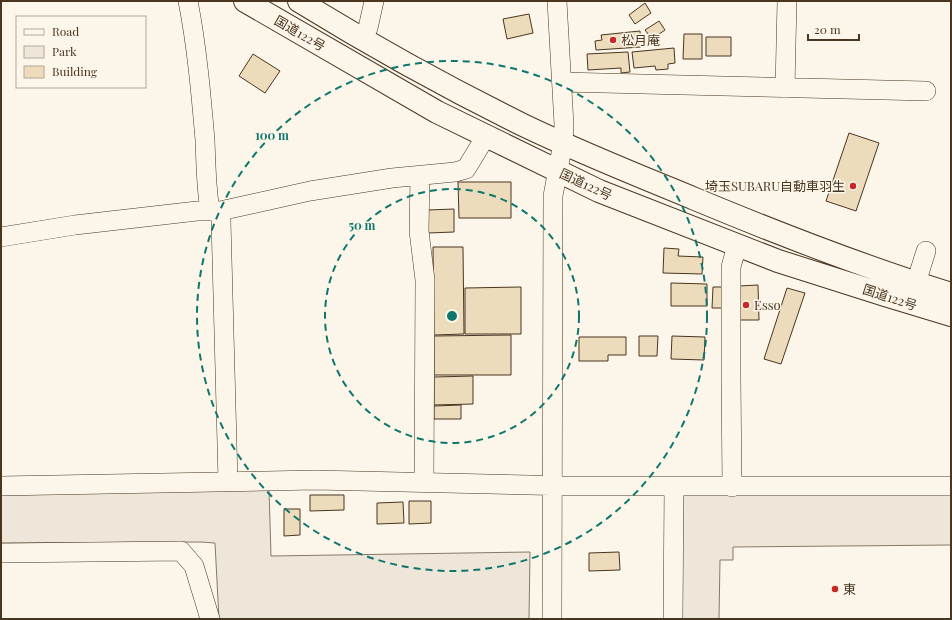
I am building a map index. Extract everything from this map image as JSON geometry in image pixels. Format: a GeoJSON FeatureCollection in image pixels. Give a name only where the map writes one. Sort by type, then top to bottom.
{"type":"FeatureCollection","features":[{"type":"Feature","properties":{"kind":"highway","name":"国道122号"},"geometry":{"type":"LineString","coordinates":[[245,1],[437,112],[609,195],[778,261],[885,296],[951,315]]}},
{"type":"Feature","properties":{"kind":"highway","name":"国道122号"},"geometry":{"type":"LineString","coordinates":[[299,1],[362,39],[441,83],[524,126],[610,164],[737,216],[859,264],[951,294]]}},
{"type":"Feature","properties":{"kind":"street"},"geometry":{"type":"LineString","coordinates":[[188,1],[192,22],[205,142],[207,196],[221,221],[228,481]]}},
{"type":"Feature","properties":{"kind":"street"},"geometry":{"type":"LineString","coordinates":[[362,39],[368,28],[374,1]]}},
{"type":"Feature","properties":{"kind":"street"},"geometry":{"type":"LineString","coordinates":[[552,619],[553,196],[563,143],[564,125],[557,1]]}},
{"type":"Feature","properties":{"kind":"street"},"geometry":{"type":"LineString","coordinates":[[785,88],[787,1]]}},
{"type":"Feature","properties":{"kind":"street"},"geometry":{"type":"LineString","coordinates":[[562,82],[926,91]]}},
{"type":"Feature","properties":{"kind":"street"},"geometry":{"type":"LineString","coordinates":[[1,237],[75,225],[215,211],[310,191],[420,175],[455,172],[466,169],[486,136]]}},
{"type":"Feature","properties":{"kind":"street"},"geometry":{"type":"LineString","coordinates":[[420,175],[419,231],[426,280],[424,482]]}},
{"type":"Feature","properties":{"kind":"street"},"geometry":{"type":"LineString","coordinates":[[732,487],[730,378],[731,267],[736,245]]}},
{"type":"Feature","properties":{"kind":"street"},"geometry":{"type":"LineString","coordinates":[[916,283],[926,251]]}},
{"type":"Feature","properties":{"kind":"street"},"geometry":{"type":"LineString","coordinates":[[1,486],[315,480],[674,487],[951,486]]}},
{"type":"Feature","properties":{"kind":"street"},"geometry":{"type":"LineString","coordinates":[[673,619],[674,487]]}},
{"type":"Feature","properties":{"kind":"street"},"geometry":{"type":"LineString","coordinates":[[1,553],[181,551],[194,566],[210,619]]}},
{"type":"Feature","properties":{"kind":"green space"},"geometry":{"type":"Polygon","coordinates":[[[269,489],[271,556],[530,552],[529,619],[219,619],[215,543],[1,543],[1,495],[269,489]]]}},
{"type":"Feature","properties":{"kind":"green space"},"geometry":{"type":"Polygon","coordinates":[[[678,493],[951,493],[951,545],[733,547],[733,560],[720,560],[719,619],[679,619],[678,493]]]}},
{"type":"Feature","properties":{"kind":"building"},"geometry":{"type":"Polygon","coordinates":[[[645,3],[651,13],[635,24],[629,15],[645,3]]]}},
{"type":"Feature","properties":{"kind":"building"},"geometry":{"type":"Polygon","coordinates":[[[529,14],[533,33],[507,39],[503,19],[529,14]]]}},
{"type":"Feature","properties":{"kind":"building"},"geometry":{"type":"Polygon","coordinates":[[[659,21],[665,30],[652,39],[645,30],[659,21]]]}},
{"type":"Feature","properties":{"kind":"building"},"geometry":{"type":"Polygon","coordinates":[[[640,31],[641,47],[596,50],[595,41],[602,40],[601,35],[640,31]]]}},
{"type":"Feature","properties":{"kind":"building"},"geometry":{"type":"Polygon","coordinates":[[[684,34],[702,34],[702,59],[683,59],[684,34]]]}},
{"type":"Feature","properties":{"kind":"building"},"geometry":{"type":"Polygon","coordinates":[[[706,37],[731,37],[731,56],[706,56],[706,37]]]}},
{"type":"Feature","properties":{"kind":"building"},"geometry":{"type":"Polygon","coordinates":[[[674,48],[675,63],[668,64],[668,69],[656,70],[655,66],[634,68],[632,52],[674,48]]]}},
{"type":"Feature","properties":{"kind":"building"},"geometry":{"type":"Polygon","coordinates":[[[628,52],[630,72],[621,73],[621,68],[588,70],[587,54],[628,52]]]}},
{"type":"Feature","properties":{"kind":"building"},"geometry":{"type":"Polygon","coordinates":[[[253,54],[280,71],[265,93],[239,76],[253,54]]]}},
{"type":"Feature","properties":{"kind":"building"},"geometry":{"type":"Polygon","coordinates":[[[849,133],[879,143],[856,211],[826,201],[849,133]]]}},
{"type":"Feature","properties":{"kind":"building"},"geometry":{"type":"Polygon","coordinates":[[[458,182],[511,182],[511,218],[459,218],[458,182]]]}},
{"type":"Feature","properties":{"kind":"building"},"geometry":{"type":"Polygon","coordinates":[[[454,209],[454,232],[428,233],[428,210],[454,209]]]}},
{"type":"Feature","properties":{"kind":"building"},"geometry":{"type":"Polygon","coordinates":[[[433,247],[463,247],[464,334],[434,335],[433,247]]]}},
{"type":"Feature","properties":{"kind":"building"},"geometry":{"type":"Polygon","coordinates":[[[664,248],[679,249],[678,256],[703,257],[702,274],[663,273],[664,248]]]}},
{"type":"Feature","properties":{"kind":"building"},"geometry":{"type":"Polygon","coordinates":[[[671,283],[707,284],[707,306],[671,306],[671,283]]]}},
{"type":"Feature","properties":{"kind":"building"},"geometry":{"type":"Polygon","coordinates":[[[758,285],[759,320],[740,320],[739,286],[758,285]]]}},
{"type":"Feature","properties":{"kind":"building"},"geometry":{"type":"Polygon","coordinates":[[[521,287],[521,334],[465,334],[465,288],[521,287]]]}},
{"type":"Feature","properties":{"kind":"building"},"geometry":{"type":"Polygon","coordinates":[[[713,287],[726,287],[725,308],[712,308],[713,287]]]}},
{"type":"Feature","properties":{"kind":"building"},"geometry":{"type":"Polygon","coordinates":[[[787,288],[805,293],[781,364],[764,359],[787,288]]]}},
{"type":"Feature","properties":{"kind":"building"},"geometry":{"type":"Polygon","coordinates":[[[511,335],[511,375],[434,375],[434,336],[511,335]]]}},
{"type":"Feature","properties":{"kind":"building"},"geometry":{"type":"Polygon","coordinates":[[[639,336],[658,336],[657,356],[639,356],[639,336]]]}},
{"type":"Feature","properties":{"kind":"building"},"geometry":{"type":"Polygon","coordinates":[[[672,336],[705,337],[704,360],[671,359],[672,336]]]}},
{"type":"Feature","properties":{"kind":"building"},"geometry":{"type":"Polygon","coordinates":[[[579,337],[626,337],[626,355],[608,355],[608,361],[579,361],[579,337]]]}},
{"type":"Feature","properties":{"kind":"building"},"geometry":{"type":"Polygon","coordinates":[[[473,376],[473,404],[434,405],[434,377],[473,376]]]}},
{"type":"Feature","properties":{"kind":"building"},"geometry":{"type":"Polygon","coordinates":[[[461,405],[461,419],[434,419],[434,406],[461,405]]]}},
{"type":"Feature","properties":{"kind":"building"},"geometry":{"type":"Polygon","coordinates":[[[310,495],[344,495],[344,510],[310,511],[310,495]]]}},
{"type":"Feature","properties":{"kind":"building"},"geometry":{"type":"Polygon","coordinates":[[[409,501],[431,501],[431,523],[409,524],[409,501]]]}},
{"type":"Feature","properties":{"kind":"building"},"geometry":{"type":"Polygon","coordinates":[[[403,502],[404,523],[377,524],[377,503],[403,502]]]}},
{"type":"Feature","properties":{"kind":"building"},"geometry":{"type":"Polygon","coordinates":[[[284,509],[300,509],[300,535],[284,536],[284,509]]]}},
{"type":"Feature","properties":{"kind":"building"},"geometry":{"type":"Polygon","coordinates":[[[619,552],[620,570],[589,571],[589,553],[619,552]]]}},
{"type":"Feature","properties":{"kind":"place","name":"松月庵"},"geometry":{"type":"Point","coordinates":[613,40]}},
{"type":"Feature","properties":{"kind":"place","name":"埼玉SUBARU自動車羽生"},"geometry":{"type":"Point","coordinates":[853,186]}},
{"type":"Feature","properties":{"kind":"place","name":"Esso"},"geometry":{"type":"Point","coordinates":[746,305]}},
{"type":"Feature","properties":{"kind":"place","name":"東"},"geometry":{"type":"Point","coordinates":[835,589]}}]}
